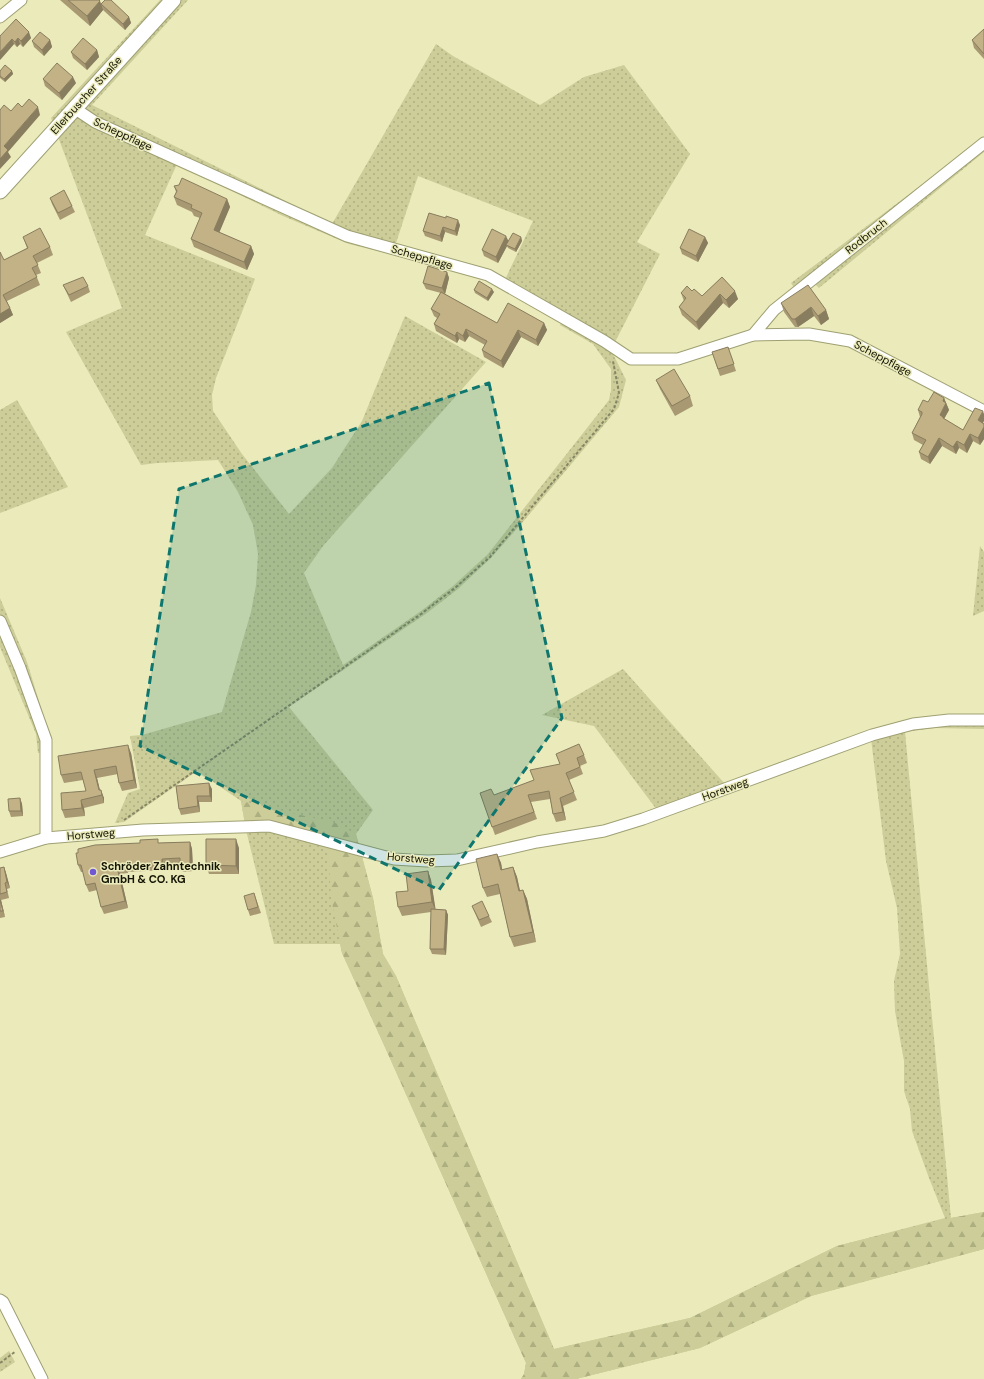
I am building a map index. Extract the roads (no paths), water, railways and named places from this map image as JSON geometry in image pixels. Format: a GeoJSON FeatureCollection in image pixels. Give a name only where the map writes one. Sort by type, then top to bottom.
{"type":"FeatureCollection","features":[{"type":"Feature","properties":{"kind":"main road","name":"Ellerbuscher Straße"},"geometry":{"type":"LineString","coordinates":[[0,191],[173,0]]}},
{"type":"Feature","properties":{"kind":"street"},"geometry":{"type":"LineString","coordinates":[[0,17],[21,0]]}},
{"type":"Feature","properties":{"kind":"street","name":"Scheppflage"},"geometry":{"type":"LineString","coordinates":[[74,108],[95,122],[346,236],[488,275],[604,341],[631,359],[678,359],[754,335],[809,334],[850,341],[984,411]]}},
{"type":"Feature","properties":{"kind":"street","name":"Rodbruch"},"geometry":{"type":"LineString","coordinates":[[754,335],[774,310],[984,143]]}},
{"type":"Feature","properties":{"kind":"street"},"geometry":{"type":"LineString","coordinates":[[764,321],[773,334]]}},
{"type":"Feature","properties":{"kind":"street"},"geometry":{"type":"LineString","coordinates":[[0,621],[20,668],[46,740],[46,838]]}},
{"type":"Feature","properties":{"kind":"street","name":"Horstweg"},"geometry":{"type":"LineString","coordinates":[[0,852],[46,838],[106,832],[269,826],[394,859],[427,861],[457,860],[537,842],[604,831],[636,821],[872,735],[920,724],[949,720],[984,720]]}},
{"type":"Feature","properties":{"kind":"street"},"geometry":{"type":"LineString","coordinates":[[0,1300],[3,1302],[42,1379]]}},
{"type":"Feature","properties":{"kind":"place","name":"Schröder Zahntechnik GmbH & CO. KG"},"geometry":{"type":"Point","coordinates":[93,872]}}]}
